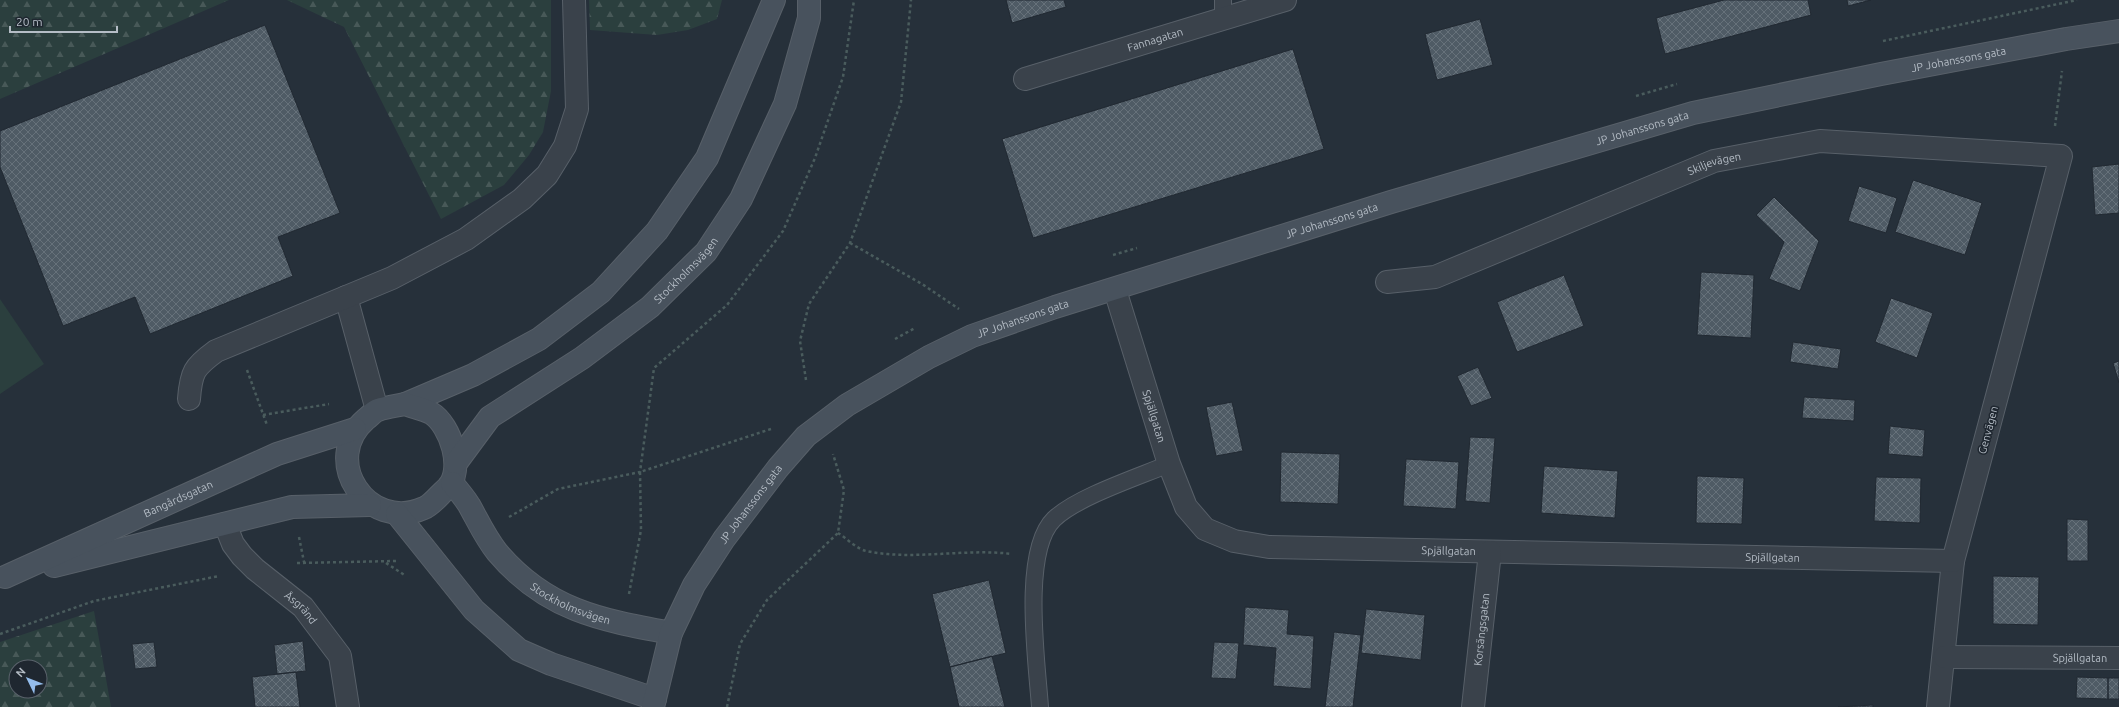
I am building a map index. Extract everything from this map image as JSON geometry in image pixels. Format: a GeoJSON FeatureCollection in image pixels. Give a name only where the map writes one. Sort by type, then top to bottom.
{"type":"FeatureCollection","features":[{"type":"Feature","properties":{"kind":"street"},"geometry":{"type":"LineString","coordinates":[[190,399],[191,378],[200,363],[216,351],[392,278],[466,239],[522,199],[547,175],[565,146],[577,110],[574,0]]}},
{"type":"Feature","properties":{"kind":"street"},"geometry":{"type":"LineString","coordinates":[[405,404],[473,375],[539,339],[601,292],[657,231],[707,158],[774,0]]}},
{"type":"Feature","properties":{"kind":"street","name":"Stockholmsvägen"},"geometry":{"type":"LineString","coordinates":[[672,633],[624,624],[565,606],[536,590],[498,553],[482,532],[454,473],[490,417],[582,358],[650,307],[706,252],[741,199],[785,104],[809,18],[809,0]]}},
{"type":"Feature","properties":{"kind":"street","name":"Fannagatan"},"geometry":{"type":"LineString","coordinates":[[1025,79],[1223,9],[1285,0]]}},
{"type":"Feature","properties":{"kind":"street","name":"JP Johanssons gata"},"geometry":{"type":"LineString","coordinates":[[672,633],[694,585],[724,539],[764,485],[806,436],[847,405],[929,357],[972,336],[1055,307],[1115,290],[1391,202],[1693,113],[2066,39],[2119,32]]}},
{"type":"Feature","properties":{"kind":"street","name":"Skiljevägen"},"geometry":{"type":"LineString","coordinates":[[1387,282],[1434,277],[1714,160],[1820,141],[2061,156]]}},
{"type":"Feature","properties":{"kind":"street","name":"Genvägen"},"geometry":{"type":"LineString","coordinates":[[1938,707],[1945,657],[1954,561],[2061,156]]}},
{"type":"Feature","properties":{"kind":"street","name":"Spjällgatan"},"geometry":{"type":"LineString","coordinates":[[1115,290],[1169,464],[1186,507],[1205,529],[1234,541],[1269,547],[1954,561]]}},
{"type":"Feature","properties":{"kind":"street"},"geometry":{"type":"LineString","coordinates":[[346,297],[375,403]]}},
{"type":"Feature","properties":{"kind":"street"},"geometry":{"type":"LineString","coordinates":[[375,403],[405,404],[432,414],[450,435],[454,473],[425,508],[397,514],[370,505],[351,483],[346,456],[355,428],[375,403]]}},
{"type":"Feature","properties":{"kind":"street","name":"Bangårdsgatan"},"geometry":{"type":"LineString","coordinates":[[2,578],[277,454],[355,428]]}},
{"type":"Feature","properties":{"kind":"street","name":"Bangårdsgatan"},"geometry":{"type":"LineString","coordinates":[[2,578],[292,507],[370,505]]}},
{"type":"Feature","properties":{"kind":"street"},"geometry":{"type":"LineString","coordinates":[[397,514],[474,610],[494,630],[519,650],[654,703],[672,633]]}},
{"type":"Feature","properties":{"kind":"street","name":"Åsgränd"},"geometry":{"type":"LineString","coordinates":[[225,524],[233,544],[242,556],[255,569],[303,607],[340,656],[348,707]]}},
{"type":"Feature","properties":{"kind":"street","name":"Korsängsgatan"},"geometry":{"type":"LineString","coordinates":[[1472,707],[1490,552]]}},
{"type":"Feature","properties":{"kind":"street","name":"Spjällgatan"},"geometry":{"type":"LineString","coordinates":[[1945,657],[2119,658]]}},
{"type":"Feature","properties":{"kind":"lane"},"geometry":{"type":"LineString","coordinates":[[1040,707],[1033,588],[1041,543],[1054,520],[1076,504],[1169,464]]}},
{"type":"Feature","properties":{"kind":"path"},"geometry":{"type":"LineString","coordinates":[[806,380],[800,341],[809,304],[850,243],[900,102],[911,0]]}},
{"type":"Feature","properties":{"kind":"path"},"geometry":{"type":"LineString","coordinates":[[2061,156],[2054,136],[2071,1]]}},
{"type":"Feature","properties":{"kind":"path"},"geometry":{"type":"LineString","coordinates":[[850,243],[922,284],[961,311]]}},
{"type":"Feature","properties":{"kind":"path"},"geometry":{"type":"LineString","coordinates":[[263,415],[375,403]]}},
{"type":"Feature","properties":{"kind":"path"},"geometry":{"type":"LineString","coordinates":[[727,707],[740,644],[767,600],[838,533],[844,490],[833,454]]}},
{"type":"Feature","properties":{"kind":"path"},"geometry":{"type":"LineString","coordinates":[[838,533],[865,551],[906,554],[992,552],[1038,557]]}},
{"type":"Feature","properties":{"kind":"green space"},"geometry":{"type":"Polygon","coordinates":[[[0,0],[229,0],[0,99],[0,0]]]}},
{"type":"Feature","properties":{"kind":"green space"},"geometry":{"type":"Polygon","coordinates":[[[287,0],[551,0],[551,91],[543,132],[529,155],[504,185],[441,219],[344,27],[287,0]]]}},
{"type":"Feature","properties":{"kind":"green space"},"geometry":{"type":"Polygon","coordinates":[[[589,0],[722,0],[717,19],[688,30],[657,35],[590,30],[589,0]]]}},
{"type":"Feature","properties":{"kind":"green space"},"geometry":{"type":"Polygon","coordinates":[[[0,299],[44,364],[0,394],[0,299]]]}},
{"type":"Feature","properties":{"kind":"green space"},"geometry":{"type":"Polygon","coordinates":[[[94,611],[111,707],[0,707],[0,642],[94,611]]]}},
{"type":"Feature","properties":{"kind":"building"},"geometry":{"type":"Polygon","coordinates":[[[1006,0],[1064,0],[1066,7],[1012,23],[1006,0]]]}},
{"type":"Feature","properties":{"kind":"building"},"geometry":{"type":"Polygon","coordinates":[[[1724,0],[1808,0],[1811,15],[1665,54],[1656,18],[1724,0]]]}},
{"type":"Feature","properties":{"kind":"building"},"geometry":{"type":"Polygon","coordinates":[[[1847,0],[1871,0],[1848,6],[1847,0]]]}},
{"type":"Feature","properties":{"kind":"building"},"geometry":{"type":"Polygon","coordinates":[[[1480,19],[1493,65],[1437,80],[1425,34],[1480,19]]]}},
{"type":"Feature","properties":{"kind":"building"},"geometry":{"type":"Polygon","coordinates":[[[265,25],[340,213],[278,237],[293,276],[150,334],[135,297],[63,326],[0,167],[0,131],[265,25]]]}},
{"type":"Feature","properties":{"kind":"building"},"geometry":{"type":"Polygon","coordinates":[[[1293,49],[1324,149],[1033,238],[1002,139],[1293,49]]]}},
{"type":"Feature","properties":{"kind":"building"},"geometry":{"type":"Polygon","coordinates":[[[2119,164],[2119,213],[2095,215],[2092,167],[2119,164]]]}},
{"type":"Feature","properties":{"kind":"building"},"geometry":{"type":"Polygon","coordinates":[[[1913,180],[1982,203],[1965,255],[1895,232],[1913,180]]]}},
{"type":"Feature","properties":{"kind":"building"},"geometry":{"type":"Polygon","coordinates":[[[1859,186],[1897,198],[1886,233],[1848,221],[1859,186]]]}},
{"type":"Feature","properties":{"kind":"building"},"geometry":{"type":"Polygon","coordinates":[[[1774,197],[1819,241],[1800,291],[1769,279],[1784,242],[1756,215],[1774,197]]]}},
{"type":"Feature","properties":{"kind":"building"},"geometry":{"type":"Polygon","coordinates":[[[1701,272],[1754,275],[1751,338],[1697,335],[1701,272]]]}},
{"type":"Feature","properties":{"kind":"building"},"geometry":{"type":"Polygon","coordinates":[[[1564,275],[1584,326],[1517,352],[1497,302],[1564,275]]]}},
{"type":"Feature","properties":{"kind":"building"},"geometry":{"type":"Polygon","coordinates":[[[1891,298],[1933,313],[1917,358],[1875,342],[1891,298]]]}},
{"type":"Feature","properties":{"kind":"building"},"geometry":{"type":"Polygon","coordinates":[[[1793,342],[1841,349],[1838,369],[1790,362],[1793,342]]]}},
{"type":"Feature","properties":{"kind":"building"},"geometry":{"type":"Polygon","coordinates":[[[2119,361],[2119,383],[2113,363],[2119,361]]]}},
{"type":"Feature","properties":{"kind":"building"},"geometry":{"type":"Polygon","coordinates":[[[1478,367],[1492,398],[1471,406],[1457,376],[1478,367]]]}},
{"type":"Feature","properties":{"kind":"building"},"geometry":{"type":"Polygon","coordinates":[[[1804,397],[1855,400],[1854,421],[1802,418],[1804,397]]]}},
{"type":"Feature","properties":{"kind":"building"},"geometry":{"type":"Polygon","coordinates":[[[1232,402],[1243,451],[1216,456],[1206,407],[1232,402]]]}},
{"type":"Feature","properties":{"kind":"building"},"geometry":{"type":"Polygon","coordinates":[[[1890,426],[1925,430],[1923,457],[1888,454],[1890,426]]]}},
{"type":"Feature","properties":{"kind":"building"},"geometry":{"type":"Polygon","coordinates":[[[1470,437],[1495,438],[1490,503],[1465,501],[1470,437]]]}},
{"type":"Feature","properties":{"kind":"building"},"geometry":{"type":"Polygon","coordinates":[[[1281,452],[1340,454],[1338,504],[1280,502],[1281,452]]]}},
{"type":"Feature","properties":{"kind":"building"},"geometry":{"type":"Polygon","coordinates":[[[1406,459],[1459,462],[1456,509],[1403,506],[1406,459]]]}},
{"type":"Feature","properties":{"kind":"building"},"geometry":{"type":"Polygon","coordinates":[[[1544,466],[1618,471],[1615,518],[1541,513],[1544,466]]]}},
{"type":"Feature","properties":{"kind":"building"},"geometry":{"type":"Polygon","coordinates":[[[1697,476],[1744,478],[1742,524],[1696,523],[1697,476]]]}},
{"type":"Feature","properties":{"kind":"building"},"geometry":{"type":"Polygon","coordinates":[[[1876,477],[1921,478],[1920,523],[1874,521],[1876,477]]]}},
{"type":"Feature","properties":{"kind":"building"},"geometry":{"type":"Polygon","coordinates":[[[2067,519],[2088,520],[2088,561],[2067,561],[2067,519]]]}},
{"type":"Feature","properties":{"kind":"building"},"geometry":{"type":"Polygon","coordinates":[[[1993,576],[2039,577],[2038,625],[1993,624],[1993,576]]]}},
{"type":"Feature","properties":{"kind":"building"},"geometry":{"type":"Polygon","coordinates":[[[989,580],[1006,653],[950,667],[932,594],[989,580]]]}},
{"type":"Feature","properties":{"kind":"building"},"geometry":{"type":"Polygon","coordinates":[[[1245,607],[1289,610],[1287,634],[1314,636],[1311,689],[1273,686],[1276,648],[1243,645],[1245,607]]]}},
{"type":"Feature","properties":{"kind":"building"},"geometry":{"type":"Polygon","coordinates":[[[1366,609],[1425,615],[1421,660],[1361,653],[1366,609]]]}},
{"type":"Feature","properties":{"kind":"building"},"geometry":{"type":"Polygon","coordinates":[[[1334,632],[1361,635],[1353,707],[1325,707],[1334,632]]]}},
{"type":"Feature","properties":{"kind":"building"},"geometry":{"type":"Polygon","coordinates":[[[303,641],[306,671],[277,674],[274,645],[303,641]]]}},
{"type":"Feature","properties":{"kind":"building"},"geometry":{"type":"Polygon","coordinates":[[[154,642],[157,667],[135,669],[132,644],[154,642]]]}},
{"type":"Feature","properties":{"kind":"building"},"geometry":{"type":"Polygon","coordinates":[[[1214,642],[1239,643],[1236,679],[1211,678],[1214,642]]]}},
{"type":"Feature","properties":{"kind":"building"},"geometry":{"type":"Polygon","coordinates":[[[992,656],[1005,707],[959,707],[950,667],[992,656]]]}},
{"type":"Feature","properties":{"kind":"building"},"geometry":{"type":"Polygon","coordinates":[[[296,672],[300,707],[255,707],[252,677],[296,672]]]}},
{"type":"Feature","properties":{"kind":"building"},"geometry":{"type":"Polygon","coordinates":[[[2077,677],[2108,678],[2108,699],[2076,698],[2077,677]]]}},
{"type":"Feature","properties":{"kind":"building"},"geometry":{"type":"Polygon","coordinates":[[[2108,678],[2119,678],[2119,699],[2108,699],[2108,678]]]}},
{"type":"Feature","properties":{"kind":"building"},"geometry":{"type":"Polygon","coordinates":[[[1873,705],[1873,707],[1838,707],[1873,705]]]}}]}
